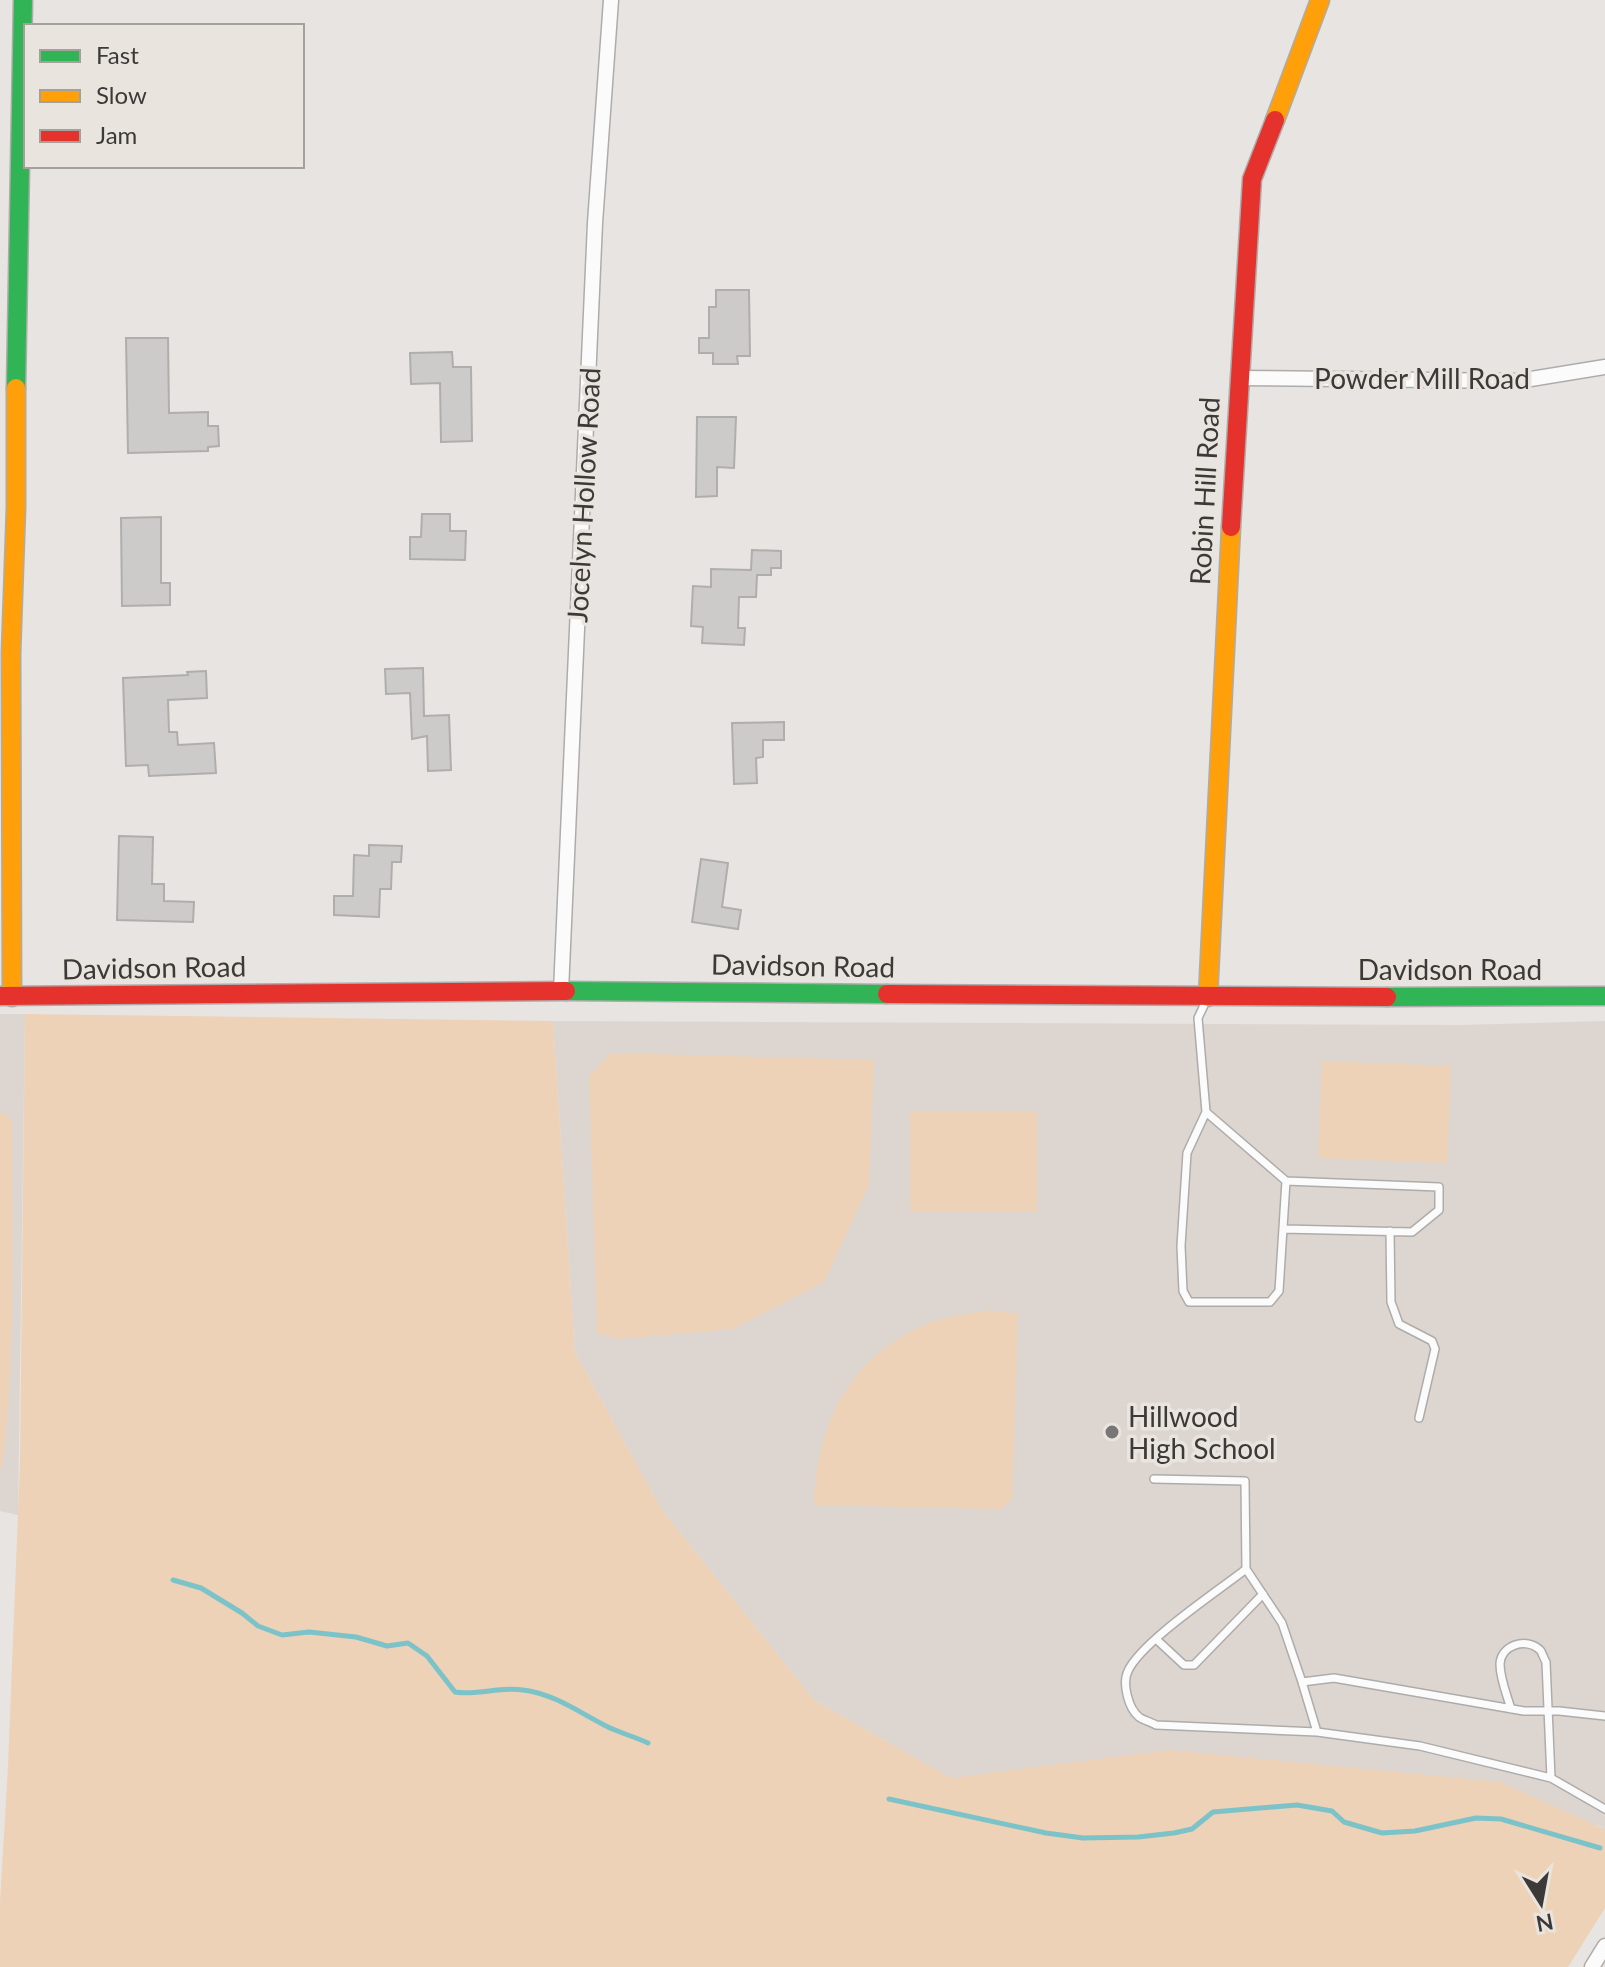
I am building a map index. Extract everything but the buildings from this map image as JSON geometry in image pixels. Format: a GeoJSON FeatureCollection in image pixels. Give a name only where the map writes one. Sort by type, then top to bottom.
{"type":"FeatureCollection","features":[{"type":"Feature","properties":{"kind":"street"},"geometry":{"type":"LineString","coordinates":[[6,996],[11,653],[8,508],[23,0]]}},
{"type":"Feature","properties":{"kind":"street","name":"Jocelyn Hollow Road"},"geometry":{"type":"LineString","coordinates":[[561,991],[595,223],[611,0]]}},
{"type":"Feature","properties":{"kind":"street","name":"Robin Hill Road"},"geometry":{"type":"LineString","coordinates":[[1208,997],[1238,378],[1252,179],[1320,0]]}},
{"type":"Feature","properties":{"kind":"street","name":"Powder Mill Road"},"geometry":{"type":"LineString","coordinates":[[1238,378],[1519,381],[1605,367]]}},
{"type":"Feature","properties":{"kind":"street","name":"Davidson Road"},"geometry":{"type":"LineString","coordinates":[[6,996],[561,991],[1208,997],[1605,996]]}},
{"type":"Feature","properties":{"kind":"street"},"geometry":{"type":"LineString","coordinates":[[1592,1967],[1605,1946]]}},
{"type":"Feature","properties":{"kind":"lane"},"geometry":{"type":"LineString","coordinates":[[1208,997],[1198,1018],[1206,1112],[1187,1153],[1181,1246],[1183,1291],[1189,1302],[1270,1302],[1279,1291],[1286,1181]]}},
{"type":"Feature","properties":{"kind":"lane"},"geometry":{"type":"LineString","coordinates":[[1206,1112],[1286,1181],[1439,1187],[1439,1210],[1412,1232],[1283,1229]]}},
{"type":"Feature","properties":{"kind":"lane"},"geometry":{"type":"LineString","coordinates":[[1390,1231],[1391,1302],[1399,1324],[1432,1341],[1435,1349],[1419,1418]]}},
{"type":"Feature","properties":{"kind":"lane"},"geometry":{"type":"LineString","coordinates":[[1154,1479],[1245,1481],[1246,1569],[1282,1623],[1317,1732]]}},
{"type":"Feature","properties":{"kind":"lane"},"geometry":{"type":"LineString","coordinates":[[1246,1569],[1142,1650],[1127,1672],[1125,1684],[1130,1702],[1139,1717],[1156,1725],[1317,1732],[1420,1746],[1551,1778],[1605,1809]]}},
{"type":"Feature","properties":{"kind":"lane"},"geometry":{"type":"LineString","coordinates":[[1156,1639],[1184,1665],[1194,1665],[1263,1594]]}},
{"type":"Feature","properties":{"kind":"lane"},"geometry":{"type":"LineString","coordinates":[[1511,1709],[1500,1662],[1506,1650],[1517,1643],[1529,1645],[1540,1650],[1546,1662],[1551,1778]]}},
{"type":"Feature","properties":{"kind":"lane"},"geometry":{"type":"LineString","coordinates":[[1302,1682],[1334,1678],[1511,1709],[1605,1716]]}},
{"type":"Feature","properties":{"kind":"shaded area"},"geometry":{"type":"Polygon","coordinates":[[[0,1014],[25,1014],[18,1515],[0,1511],[0,1014]]]}},
{"type":"Feature","properties":{"kind":"shaded area"},"geometry":{"type":"Polygon","coordinates":[[[25,1014],[553,1021],[575,1353],[662,1510],[814,1700],[951,1778],[1168,1750],[1500,1782],[1605,1829],[1605,1908],[1568,1967],[0,1967],[0,1902],[20,1463],[25,1014]]]}},
{"type":"Feature","properties":{"kind":"shaded area","name":"Hillwood High School"},"geometry":{"type":"Polygon","coordinates":[[[553,1021],[1459,1025],[1605,1021],[1605,1829],[1169,1750],[951,1778],[814,1700],[662,1510],[575,1353],[553,1021]]]}},
{"type":"Feature","properties":{"kind":"shaded area"},"geometry":{"type":"Polygon","coordinates":[[[611,1053],[874,1060],[869,1185],[824,1282],[733,1329],[618,1339],[597,1333],[589,1076],[611,1053]]]}},
{"type":"Feature","properties":{"kind":"shaded area"},"geometry":{"type":"Polygon","coordinates":[[[1322,1061],[1451,1066],[1447,1163],[1318,1158],[1322,1061]]]}},
{"type":"Feature","properties":{"kind":"shaded area"},"geometry":{"type":"Polygon","coordinates":[[[0,1112],[7,1115],[12,1123],[13,1253],[2,1468],[0,1468],[0,1112]]]}},
{"type":"Feature","properties":{"kind":"shaded area"},"geometry":{"type":"Polygon","coordinates":[[[910,1112],[1037,1112],[1037,1211],[910,1211],[910,1112]]]}},
{"type":"Feature","properties":{"kind":"shaded area"},"geometry":{"type":"Polygon","coordinates":[[[990,1310],[1018,1314],[1012,1499],[1001,1509],[814,1505],[822,1447],[831,1420],[858,1373],[901,1337],[929,1323],[990,1310]]]}},
{"type":"Feature","properties":{"kind":"waterway"},"geometry":{"type":"LineString","coordinates":[[173,1580],[201,1588],[258,1626],[282,1635],[309,1632],[356,1637],[387,1646],[408,1643],[427,1656],[455,1692],[514,1689],[535,1692],[648,1743]]}},
{"type":"Feature","properties":{"kind":"waterway"},"geometry":{"type":"LineString","coordinates":[[889,1799],[1083,1838],[1174,1833],[1192,1829],[1213,1812],[1297,1805],[1332,1811],[1344,1822],[1382,1833],[1415,1831],[1476,1818],[1501,1819],[1600,1848]]}},
{"type":"Feature","properties":{"kind":"traffic: fast"},"geometry":{"type":"LineString","coordinates":[[16,388],[23,0]]}},
{"type":"Feature","properties":{"kind":"traffic: fast"},"geometry":{"type":"LineString","coordinates":[[566,991],[887,994]]}},
{"type":"Feature","properties":{"kind":"traffic: fast"},"geometry":{"type":"LineString","coordinates":[[1387,997],[1605,996]]}},
{"type":"Feature","properties":{"kind":"traffic: slow"},"geometry":{"type":"LineString","coordinates":[[1275,120],[1320,0]]}},
{"type":"Feature","properties":{"kind":"traffic: slow"},"geometry":{"type":"LineString","coordinates":[[12,997],[11,653],[16,388]]}},
{"type":"Feature","properties":{"kind":"traffic: slow"},"geometry":{"type":"LineString","coordinates":[[1208,997],[1231,527]]}},
{"type":"Feature","properties":{"kind":"traffic: jam"},"geometry":{"type":"LineString","coordinates":[[1231,527],[1252,179],[1275,120]]}},
{"type":"Feature","properties":{"kind":"traffic: jam"},"geometry":{"type":"LineString","coordinates":[[0,996],[566,991]]}},
{"type":"Feature","properties":{"kind":"traffic: jam"},"geometry":{"type":"LineString","coordinates":[[887,994],[1387,997]]}},
{"type":"Feature","properties":{"kind":"place","name":"Hillwood High School"},"geometry":{"type":"Point","coordinates":[1112,1432]}}]}
